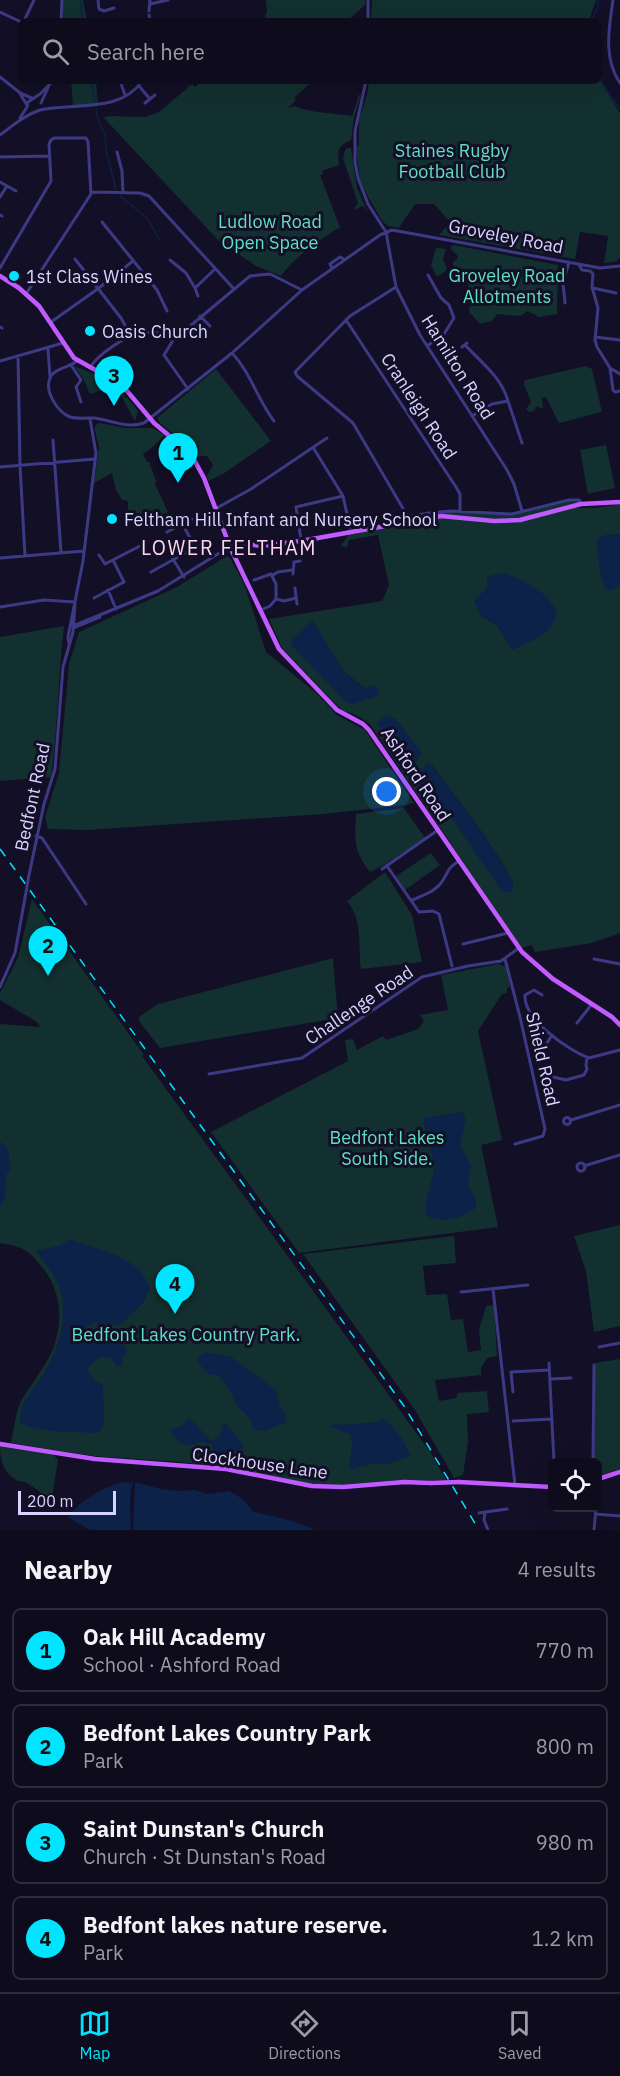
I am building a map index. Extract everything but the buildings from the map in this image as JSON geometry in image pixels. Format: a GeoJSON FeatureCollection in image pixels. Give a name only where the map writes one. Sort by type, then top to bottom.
{"type":"FeatureCollection","features":[{"type":"Feature","properties":{"kind":"main road"},"geometry":{"type":"LineString","coordinates":[[0,276],[39,306],[77,361]]}},
{"type":"Feature","properties":{"kind":"main road","name":"Ashford Road"},"geometry":{"type":"LineString","coordinates":[[77,361],[122,385],[150,419],[191,454],[204,478],[230,546],[279,649],[337,710],[366,726],[519,948],[553,979],[612,1017],[620,1025]]}},
{"type":"Feature","properties":{"kind":"main road"},"geometry":{"type":"LineString","coordinates":[[230,546],[238,543],[261,546],[301,541],[441,516],[494,522],[520,520],[581,504],[620,502]]}},
{"type":"Feature","properties":{"kind":"main road","name":"Clockhouse Lane"},"geometry":{"type":"LineString","coordinates":[[0,1444],[95,1459],[226,1469],[312,1486],[343,1487],[404,1482],[459,1482],[548,1487]]}},
{"type":"Feature","properties":{"kind":"main road"},"geometry":{"type":"LineString","coordinates":[[602,1477],[620,1472]]}},
{"type":"Feature","properties":{"kind":"street"},"geometry":{"type":"LineString","coordinates":[[24,18],[34,0]]}},
{"type":"Feature","properties":{"kind":"street"},"geometry":{"type":"LineString","coordinates":[[62,0],[62,18]]}},
{"type":"Feature","properties":{"kind":"street"},"geometry":{"type":"LineString","coordinates":[[98,0],[99,9],[104,11],[114,8]]}},
{"type":"Feature","properties":{"kind":"street"},"geometry":{"type":"LineString","coordinates":[[150,18],[150,2],[168,0]]}},
{"type":"Feature","properties":{"kind":"street"},"geometry":{"type":"LineString","coordinates":[[368,0],[368,18]]}},
{"type":"Feature","properties":{"kind":"street"},"geometry":{"type":"LineString","coordinates":[[613,0],[608,44],[613,70],[620,83]]}},
{"type":"Feature","properties":{"kind":"street"},"geometry":{"type":"LineString","coordinates":[[0,12],[18,19]]}},
{"type":"Feature","properties":{"kind":"street"},"geometry":{"type":"LineString","coordinates":[[0,77],[19,92],[41,104],[52,107]]}},
{"type":"Feature","properties":{"kind":"street"},"geometry":{"type":"LineString","coordinates":[[17,122],[33,98],[48,84]]}},
{"type":"Feature","properties":{"kind":"street"},"geometry":{"type":"LineString","coordinates":[[36,112],[49,84]]}},
{"type":"Feature","properties":{"kind":"street"},"geometry":{"type":"LineString","coordinates":[[121,84],[125,95]]}},
{"type":"Feature","properties":{"kind":"street"},"geometry":{"type":"LineString","coordinates":[[48,349],[50,394],[64,413],[73,417],[133,425],[144,423],[232,353],[302,291],[332,268],[330,264],[340,256],[345,260],[386,232],[368,204],[358,178],[355,162],[355,131],[365,84]]}},
{"type":"Feature","properties":{"kind":"street"},"geometry":{"type":"LineString","coordinates":[[0,135],[17,122],[36,112],[52,107],[98,106],[125,95],[139,86],[150,99]]}},
{"type":"Feature","properties":{"kind":"street"},"geometry":{"type":"LineString","coordinates":[[19,92],[27,106],[36,112]]}},
{"type":"Feature","properties":{"kind":"street"},"geometry":{"type":"LineString","coordinates":[[145,103],[155,95]]}},
{"type":"Feature","properties":{"kind":"street"},"geometry":{"type":"LineString","coordinates":[[0,268],[51,181],[49,144],[52,138],[86,138],[92,192],[26,294]]}},
{"type":"Feature","properties":{"kind":"street"},"geometry":{"type":"LineString","coordinates":[[117,152],[122,171],[123,193]]}},
{"type":"Feature","properties":{"kind":"street"},"geometry":{"type":"LineString","coordinates":[[0,158],[50,156]]}},
{"type":"Feature","properties":{"kind":"street"},"geometry":{"type":"LineString","coordinates":[[0,182],[15,191]]}},
{"type":"Feature","properties":{"kind":"street"},"geometry":{"type":"LineString","coordinates":[[0,197],[7,186]]}},
{"type":"Feature","properties":{"kind":"street"},"geometry":{"type":"LineString","coordinates":[[92,192],[140,193],[149,196],[234,289]]}},
{"type":"Feature","properties":{"kind":"street"},"geometry":{"type":"LineString","coordinates":[[102,222],[157,290],[167,311]]}},
{"type":"Feature","properties":{"kind":"street","name":"Groveley Road"},"geometry":{"type":"LineString","coordinates":[[386,232],[396,231],[431,236],[579,265],[600,268],[620,266]]}},
{"type":"Feature","properties":{"kind":"street","name":"Hamilton Road"},"geometry":{"type":"LineString","coordinates":[[386,232],[396,287],[427,346],[507,470],[522,512]]}},
{"type":"Feature","properties":{"kind":"street"},"geometry":{"type":"LineString","coordinates":[[75,259],[122,318],[131,336]]}},
{"type":"Feature","properties":{"kind":"street"},"geometry":{"type":"LineString","coordinates":[[170,260],[186,273],[198,296]]}},
{"type":"Feature","properties":{"kind":"street"},"geometry":{"type":"LineString","coordinates":[[51,321],[133,261]]}},
{"type":"Feature","properties":{"kind":"street"},"geometry":{"type":"LineString","coordinates":[[565,303],[563,284],[569,262]]}},
{"type":"Feature","properties":{"kind":"street"},"geometry":{"type":"LineString","coordinates":[[579,265],[582,270],[593,273],[592,288],[598,308],[595,338],[597,347],[609,367],[613,390],[620,391]]}},
{"type":"Feature","properties":{"kind":"street"},"geometry":{"type":"LineString","coordinates":[[195,288],[215,269]]}},
{"type":"Feature","properties":{"kind":"street"},"geometry":{"type":"LineString","coordinates":[[89,368],[101,355],[131,336],[142,333],[173,333],[189,327],[250,276],[270,274],[302,291]]}},
{"type":"Feature","properties":{"kind":"street"},"geometry":{"type":"LineString","coordinates":[[427,346],[444,334],[454,318],[449,305],[441,298],[433,279],[428,275]]}},
{"type":"Feature","properties":{"kind":"street"},"geometry":{"type":"LineString","coordinates":[[396,287],[345,320],[295,372],[353,423],[408,517]]}},
{"type":"Feature","properties":{"kind":"street"},"geometry":{"type":"LineString","coordinates":[[592,288],[616,293]]}},
{"type":"Feature","properties":{"kind":"street"},"geometry":{"type":"LineString","coordinates":[[200,316],[210,326]]}},
{"type":"Feature","properties":{"kind":"street","name":"Cranleigh Road"},"geometry":{"type":"LineString","coordinates":[[345,320],[456,487],[460,494],[460,511]]}},
{"type":"Feature","properties":{"kind":"street"},"geometry":{"type":"LineString","coordinates":[[173,333],[172,342],[164,355],[188,388]]}},
{"type":"Feature","properties":{"kind":"street"},"geometry":{"type":"LineString","coordinates":[[595,338],[620,340]]}},
{"type":"Feature","properties":{"kind":"street"},"geometry":{"type":"LineString","coordinates":[[0,361],[63,343]]}},
{"type":"Feature","properties":{"kind":"street"},"geometry":{"type":"LineString","coordinates":[[465,345],[506,391],[521,443]]}},
{"type":"Feature","properties":{"kind":"street"},"geometry":{"type":"LineString","coordinates":[[232,353],[246,368],[257,395],[274,421]]}},
{"type":"Feature","properties":{"kind":"street"},"geometry":{"type":"LineString","coordinates":[[18,356],[20,465],[26,555]]}},
{"type":"Feature","properties":{"kind":"street"},"geometry":{"type":"LineString","coordinates":[[50,378],[56,372],[77,361]]}},
{"type":"Feature","properties":{"kind":"street"},"geometry":{"type":"LineString","coordinates":[[71,365],[81,380],[76,387],[81,402]]}},
{"type":"Feature","properties":{"kind":"street"},"geometry":{"type":"LineString","coordinates":[[609,367],[620,374]]}},
{"type":"Feature","properties":{"kind":"street"},"geometry":{"type":"LineString","coordinates":[[472,416],[492,404],[508,401]]}},
{"type":"Feature","properties":{"kind":"street","name":"Bedfont Road"},"geometry":{"type":"LineString","coordinates":[[0,987],[15,953],[36,836],[55,769],[63,669],[71,641],[95,459],[96,446],[90,419]]}},
{"type":"Feature","properties":{"kind":"street"},"geometry":{"type":"LineString","coordinates":[[92,429],[94,423],[100,419]]}},
{"type":"Feature","properties":{"kind":"street"},"geometry":{"type":"LineString","coordinates":[[215,509],[251,489],[327,438]]}},
{"type":"Feature","properties":{"kind":"street"},"geometry":{"type":"LineString","coordinates":[[52,440],[61,552]]}},
{"type":"Feature","properties":{"kind":"street"},"geometry":{"type":"LineString","coordinates":[[313,448],[343,496],[350,528]]}},
{"type":"Feature","properties":{"kind":"street"},"geometry":{"type":"LineString","coordinates":[[0,467],[95,459]]}},
{"type":"Feature","properties":{"kind":"street"},"geometry":{"type":"LineString","coordinates":[[301,541],[296,507],[343,496]]}},
{"type":"Feature","properties":{"kind":"street"},"geometry":{"type":"LineString","coordinates":[[387,526],[387,521],[429,513],[460,511],[500,514],[522,512],[569,500],[577,500],[581,504]]}},
{"type":"Feature","properties":{"kind":"street"},"geometry":{"type":"LineString","coordinates":[[167,532],[192,519]]}},
{"type":"Feature","properties":{"kind":"street"},"geometry":{"type":"LineString","coordinates":[[183,524],[195,547]]}},
{"type":"Feature","properties":{"kind":"street"},"geometry":{"type":"LineString","coordinates":[[151,572],[207,541]]}},
{"type":"Feature","properties":{"kind":"street"},"geometry":{"type":"LineString","coordinates":[[99,555],[105,564],[140,546]]}},
{"type":"Feature","properties":{"kind":"street"},"geometry":{"type":"LineString","coordinates":[[72,626],[90,622],[158,591],[184,577],[230,546]]}},
{"type":"Feature","properties":{"kind":"street"},"geometry":{"type":"LineString","coordinates":[[0,558],[84,551]]}},
{"type":"Feature","properties":{"kind":"street"},"geometry":{"type":"LineString","coordinates":[[173,559],[184,577]]}},
{"type":"Feature","properties":{"kind":"street"},"geometry":{"type":"LineString","coordinates":[[94,598],[125,584],[113,560]]}},
{"type":"Feature","properties":{"kind":"street"},"geometry":{"type":"LineString","coordinates":[[254,580],[278,572],[292,572],[294,562],[300,561]]}},
{"type":"Feature","properties":{"kind":"street"},"geometry":{"type":"LineString","coordinates":[[260,571],[263,577]]}},
{"type":"Feature","properties":{"kind":"street"},"geometry":{"type":"LineString","coordinates":[[261,610],[270,606],[276,599],[278,590],[273,575]]}},
{"type":"Feature","properties":{"kind":"street"},"geometry":{"type":"LineString","coordinates":[[295,588],[297,604]]}},
{"type":"Feature","properties":{"kind":"street"},"geometry":{"type":"LineString","coordinates":[[108,590],[116,609]]}},
{"type":"Feature","properties":{"kind":"street"},"geometry":{"type":"LineString","coordinates":[[276,599],[284,601],[296,598]]}},
{"type":"Feature","properties":{"kind":"street"},"geometry":{"type":"LineString","coordinates":[[0,606],[44,600],[75,602]]}},
{"type":"Feature","properties":{"kind":"street"},"geometry":{"type":"LineString","coordinates":[[382,869],[438,830]]}},
{"type":"Feature","properties":{"kind":"street"},"geometry":{"type":"LineString","coordinates":[[36,836],[42,838],[86,904]]}},
{"type":"Feature","properties":{"kind":"street"},"geometry":{"type":"LineString","coordinates":[[411,900],[428,894],[437,887],[448,868],[459,861]]}},
{"type":"Feature","properties":{"kind":"street"},"geometry":{"type":"LineString","coordinates":[[387,866],[421,913],[440,911],[452,966]]}},
{"type":"Feature","properties":{"kind":"street"},"geometry":{"type":"LineString","coordinates":[[463,944],[508,933]]}},
{"type":"Feature","properties":{"kind":"street","name":"Challenge Road"},"geometry":{"type":"LineString","coordinates":[[209,1074],[302,1058],[422,977],[468,966],[495,963],[505,959],[519,948]]}},
{"type":"Feature","properties":{"kind":"street"},"geometry":{"type":"LineString","coordinates":[[594,958],[620,964]]}},
{"type":"Feature","properties":{"kind":"street","name":"Shield Road"},"geometry":{"type":"LineString","coordinates":[[505,959],[545,1129],[543,1136],[516,1144]]}},
{"type":"Feature","properties":{"kind":"street"},"geometry":{"type":"LineString","coordinates":[[542,994],[534,990],[525,995],[524,999],[532,1017],[552,1035],[587,1057],[594,1058],[620,1050]]}},
{"type":"Feature","properties":{"kind":"street"},"geometry":{"type":"LineString","coordinates":[[577,1023],[592,1004]]}},
{"type":"Feature","properties":{"kind":"street"},"geometry":{"type":"LineString","coordinates":[[547,1043],[552,1035]]}},
{"type":"Feature","properties":{"kind":"street"},"geometry":{"type":"LineString","coordinates":[[555,1080],[566,1080],[584,1075],[587,1069],[587,1057]]}},
{"type":"Feature","properties":{"kind":"street"},"geometry":{"type":"LineString","coordinates":[[571,1120],[620,1106]]}},
{"type":"Feature","properties":{"kind":"street"},"geometry":{"type":"LineString","coordinates":[[584,1166],[620,1155]]}},
{"type":"Feature","properties":{"kind":"street"},"geometry":{"type":"LineString","coordinates":[[461,1292],[528,1285]]}},
{"type":"Feature","properties":{"kind":"street"},"geometry":{"type":"LineString","coordinates":[[494,1288],[515,1485]]}},
{"type":"Feature","properties":{"kind":"street"},"geometry":{"type":"LineString","coordinates":[[599,1347],[620,1343]]}},
{"type":"Feature","properties":{"kind":"street"},"geometry":{"type":"LineString","coordinates":[[549,1364],[554,1458]]}},
{"type":"Feature","properties":{"kind":"street"},"geometry":{"type":"LineString","coordinates":[[593,1458],[594,1365]]}},
{"type":"Feature","properties":{"kind":"street"},"geometry":{"type":"LineString","coordinates":[[513,1392],[511,1372],[549,1370]]}},
{"type":"Feature","properties":{"kind":"street"},"geometry":{"type":"LineString","coordinates":[[550,1379],[571,1378]]}},
{"type":"Feature","properties":{"kind":"street"},"geometry":{"type":"LineString","coordinates":[[513,1421],[552,1419]]}},
{"type":"Feature","properties":{"kind":"street"},"geometry":{"type":"LineString","coordinates":[[479,1513],[507,1509]]}},
{"type":"Feature","properties":{"kind":"street"},"geometry":{"type":"LineString","coordinates":[[485,1512],[484,1520],[488,1530]]}},
{"type":"Feature","properties":{"kind":"street"},"geometry":{"type":"LineString","coordinates":[[594,1530],[595,1514],[620,1516]]}},
{"type":"Feature","properties":{"kind":"green space"},"geometry":{"type":"Polygon","coordinates":[[[62,0],[83,0],[86,18],[61,18],[62,0]]]}},
{"type":"Feature","properties":{"kind":"green space"},"geometry":{"type":"Polygon","coordinates":[[[266,0],[365,0],[365,5],[350,18],[264,18],[267,12],[266,0]]]}},
{"type":"Feature","properties":{"kind":"green space"},"geometry":{"type":"Polygon","coordinates":[[[372,0],[596,0],[590,18],[371,18],[372,0]]]}},
{"type":"Feature","properties":{"kind":"green space"},"geometry":{"type":"Polygon","coordinates":[[[71,84],[96,84],[98,106],[73,107],[71,84]]]}},
{"type":"Feature","properties":{"kind":"green space","name":"Ludlow Road Open Space"},"geometry":{"type":"Polygon","coordinates":[[[192,84],[195,87],[198,84],[310,84],[295,97],[295,101],[288,108],[294,106],[352,116],[361,94],[351,140],[339,150],[339,165],[322,171],[323,174],[320,175],[341,230],[339,228],[308,249],[281,276],[256,266],[218,240],[104,118],[108,116],[145,117],[159,112],[192,84]]]}},
{"type":"Feature","properties":{"kind":"green space","name":"Staines Rugby Football Club"},"geometry":{"type":"Polygon","coordinates":[[[369,84],[602,84],[620,113],[620,258],[615,262],[604,263],[608,236],[580,232],[575,259],[439,235],[450,222],[434,204],[415,204],[399,228],[388,226],[382,221],[360,179],[356,147],[359,145],[359,119],[369,84]]]}},
{"type":"Feature","properties":{"kind":"green space"},"geometry":{"type":"Polygon","coordinates":[[[348,148],[351,148],[357,188],[368,213],[363,206],[353,210],[358,203],[343,158],[348,148]]]}},
{"type":"Feature","properties":{"kind":"green space","name":"Groveley Road Allotments"},"geometry":{"type":"Polygon","coordinates":[[[453,245],[558,265],[557,314],[539,317],[528,311],[520,316],[497,314],[492,321],[480,324],[470,313],[469,308],[474,302],[462,268],[453,266],[453,262],[458,258],[450,248],[453,245]]]}},
{"type":"Feature","properties":{"kind":"green space"},"geometry":{"type":"Polygon","coordinates":[[[436,248],[446,249],[443,259],[447,270],[437,277],[431,265],[436,248]]]}},
{"type":"Feature","properties":{"kind":"green space"},"geometry":{"type":"Polygon","coordinates":[[[74,366],[115,386],[90,394],[83,378],[74,366]]]}},
{"type":"Feature","properties":{"kind":"green space"},"geometry":{"type":"Polygon","coordinates":[[[586,366],[592,369],[602,412],[559,423],[546,397],[542,398],[543,409],[537,406],[534,411],[529,412],[526,409],[531,402],[524,384],[525,380],[586,366]]]}},
{"type":"Feature","properties":{"kind":"green space"},"geometry":{"type":"Polygon","coordinates":[[[216,369],[271,441],[223,474],[208,481],[207,476],[213,465],[207,456],[198,456],[194,453],[158,421],[158,417],[216,369]]]}},
{"type":"Feature","properties":{"kind":"green space"},"geometry":{"type":"Polygon","coordinates":[[[117,388],[138,411],[135,421],[117,388]]]}},
{"type":"Feature","properties":{"kind":"green space"},"geometry":{"type":"Polygon","coordinates":[[[99,423],[126,428],[152,428],[165,435],[143,454],[149,462],[155,484],[168,512],[136,527],[128,511],[128,501],[122,500],[116,490],[112,473],[94,483],[99,447],[95,426],[99,423]]]}},
{"type":"Feature","properties":{"kind":"green space"},"geometry":{"type":"Polygon","coordinates":[[[606,445],[615,488],[588,494],[580,450],[606,445]]]}},
{"type":"Feature","properties":{"kind":"green space"},"geometry":{"type":"Polygon","coordinates":[[[580,501],[575,508],[596,508],[620,504],[620,534],[603,536],[599,552],[601,576],[618,587],[620,584],[620,933],[592,943],[535,952],[532,945],[521,948],[370,724],[344,711],[334,703],[282,648],[269,619],[382,601],[389,585],[378,535],[349,540],[347,547],[341,546],[348,535],[447,516],[387,526],[387,521],[451,511],[506,514],[561,502],[580,501]],[[506,574],[487,582],[487,588],[479,597],[480,615],[498,626],[511,648],[514,649],[538,636],[543,594],[506,574]],[[312,621],[292,646],[366,689],[345,673],[312,621]],[[432,765],[435,794],[514,885],[486,838],[432,765]]]}},
{"type":"Feature","properties":{"kind":"green space"},"geometry":{"type":"Polygon","coordinates":[[[227,556],[244,583],[266,652],[316,693],[337,715],[365,730],[414,803],[323,814],[88,830],[48,829],[45,817],[59,773],[69,664],[79,632],[177,587],[227,556]]]}},
{"type":"Feature","properties":{"kind":"green space"},"geometry":{"type":"Polygon","coordinates":[[[64,626],[51,777],[0,781],[0,637],[64,626]]]}},
{"type":"Feature","properties":{"kind":"green space"},"geometry":{"type":"Polygon","coordinates":[[[404,808],[425,838],[370,872],[360,858],[356,845],[356,814],[404,808]]]}},
{"type":"Feature","properties":{"kind":"green space"},"geometry":{"type":"Polygon","coordinates":[[[431,853],[440,865],[405,890],[396,876],[431,853]]]}},
{"type":"Feature","properties":{"kind":"green space"},"geometry":{"type":"Polygon","coordinates":[[[385,872],[412,915],[422,962],[361,969],[358,924],[347,901],[385,872]]]}},
{"type":"Feature","properties":{"kind":"green space","name":"Bedfont Lakes Country Park."},"geometry":{"type":"Polygon","coordinates":[[[32,899],[144,1055],[142,1056],[431,1453],[446,1480],[399,1480],[341,1485],[311,1484],[234,1468],[94,1456],[11,1443],[20,1403],[52,1351],[59,1320],[58,1300],[45,1271],[26,1251],[0,1243],[0,1024],[40,1027],[37,1022],[0,1000],[0,993],[18,958],[32,899]]]}},
{"type":"Feature","properties":{"kind":"green space"},"geometry":{"type":"Polygon","coordinates":[[[333,958],[338,1018],[160,1048],[139,1021],[139,1017],[158,1004],[333,958]]]}},
{"type":"Feature","properties":{"kind":"green space","name":"Bedfont Lakes South Side."},"geometry":{"type":"Polygon","coordinates":[[[498,964],[506,967],[510,987],[507,988],[507,993],[502,994],[478,1031],[502,1140],[481,1145],[498,1227],[299,1253],[211,1132],[348,1061],[345,1040],[353,1039],[357,1050],[383,1036],[386,1040],[418,1029],[424,1021],[420,1015],[448,1010],[441,975],[498,964]]]}},
{"type":"Feature","properties":{"kind":"green space"},"geometry":{"type":"Polygon","coordinates":[[[620,1225],[620,1326],[594,1332],[586,1271],[574,1236],[620,1225]]]}},
{"type":"Feature","properties":{"kind":"green space"},"geometry":{"type":"Polygon","coordinates":[[[454,1236],[456,1263],[423,1266],[426,1295],[447,1294],[451,1320],[463,1319],[468,1352],[481,1350],[479,1330],[486,1306],[494,1305],[497,1356],[487,1358],[481,1368],[481,1375],[435,1380],[439,1401],[456,1398],[458,1393],[487,1391],[489,1412],[467,1414],[468,1442],[463,1475],[454,1478],[415,1410],[303,1254],[454,1236]]]}},
{"type":"Feature","properties":{"kind":"green space"},"geometry":{"type":"Polygon","coordinates":[[[620,1359],[620,1469],[602,1475],[602,1458],[594,1458],[595,1363],[620,1359]]]}},
{"type":"Feature","properties":{"kind":"green space"},"geometry":{"type":"Polygon","coordinates":[[[0,1445],[52,1453],[58,1460],[52,1498],[9,1474],[2,1461],[0,1445]]]}},
{"type":"Feature","properties":{"kind":"water"},"geometry":{"type":"Polygon","coordinates":[[[620,534],[620,584],[606,591],[599,564],[597,538],[620,534]]]}},
{"type":"Feature","properties":{"kind":"water"},"geometry":{"type":"Polygon","coordinates":[[[500,573],[515,577],[533,587],[554,606],[557,613],[555,620],[546,631],[534,640],[514,649],[511,648],[498,626],[480,615],[474,601],[487,588],[487,577],[500,573]]]}},
{"type":"Feature","properties":{"kind":"water"},"geometry":{"type":"Polygon","coordinates":[[[312,620],[345,673],[365,689],[372,685],[376,686],[380,695],[353,704],[347,703],[292,646],[291,640],[312,620]]]}},
{"type":"Feature","properties":{"kind":"water"},"geometry":{"type":"Polygon","coordinates":[[[386,716],[395,718],[422,753],[411,771],[407,769],[377,723],[386,716]]]}},
{"type":"Feature","properties":{"kind":"water"},"geometry":{"type":"Polygon","coordinates":[[[427,764],[432,765],[486,838],[514,885],[512,891],[506,893],[501,890],[435,794],[425,794],[415,777],[427,764]]]}},
{"type":"Feature","properties":{"kind":"water"},"geometry":{"type":"Polygon","coordinates":[[[463,1112],[466,1120],[460,1146],[471,1165],[468,1186],[475,1197],[476,1207],[459,1217],[438,1220],[426,1215],[426,1201],[435,1166],[424,1118],[463,1112]]]}},
{"type":"Feature","properties":{"kind":"water"},"geometry":{"type":"Polygon","coordinates":[[[0,1142],[8,1150],[11,1168],[6,1175],[5,1198],[0,1206],[0,1142]]]}},
{"type":"Feature","properties":{"kind":"water"},"geometry":{"type":"Polygon","coordinates":[[[71,1239],[128,1261],[145,1277],[150,1289],[143,1303],[120,1325],[94,1323],[85,1328],[86,1336],[105,1335],[117,1338],[122,1341],[127,1353],[122,1358],[122,1366],[117,1366],[111,1357],[99,1357],[87,1369],[94,1380],[103,1385],[104,1425],[98,1433],[45,1430],[26,1426],[20,1422],[21,1409],[53,1357],[63,1322],[59,1286],[52,1272],[36,1251],[61,1245],[71,1239]]]}},
{"type":"Feature","properties":{"kind":"water"},"geometry":{"type":"Polygon","coordinates":[[[206,1352],[231,1357],[276,1390],[286,1422],[265,1431],[253,1430],[251,1419],[237,1406],[228,1387],[218,1375],[206,1371],[198,1361],[199,1356],[206,1352]]]}},
{"type":"Feature","properties":{"kind":"water"},"geometry":{"type":"Polygon","coordinates":[[[188,1419],[213,1441],[220,1436],[222,1425],[226,1424],[241,1441],[244,1449],[219,1454],[213,1451],[212,1444],[200,1442],[191,1445],[182,1444],[170,1430],[183,1425],[188,1419]]]}},
{"type":"Feature","properties":{"kind":"water"},"geometry":{"type":"Polygon","coordinates":[[[383,1419],[400,1436],[410,1456],[388,1464],[374,1463],[349,1468],[351,1436],[330,1426],[378,1422],[383,1419]]]}},
{"type":"Feature","properties":{"kind":"water"},"geometry":{"type":"Polygon","coordinates":[[[123,1482],[133,1483],[130,1500],[131,1530],[90,1530],[69,1518],[77,1507],[92,1496],[123,1482]]]}},
{"type":"Feature","properties":{"kind":"water"},"geometry":{"type":"Polygon","coordinates":[[[135,1482],[161,1489],[195,1490],[208,1494],[229,1491],[241,1498],[254,1512],[292,1521],[315,1530],[133,1530],[135,1482]]]}},
{"type":"Feature","properties":{"kind":"waterway"},"geometry":{"type":"LineString","coordinates":[[80,0],[83,18]]}},
{"type":"Feature","properties":{"kind":"waterway"},"geometry":{"type":"LineString","coordinates":[[592,18],[598,7],[598,0]]}},
{"type":"Feature","properties":{"kind":"waterway"},"geometry":{"type":"LineString","coordinates":[[602,81],[620,109]]}},
{"type":"Feature","properties":{"kind":"waterway"},"geometry":{"type":"LineString","coordinates":[[92,84],[95,103]]}},
{"type":"Feature","properties":{"kind":"waterway"},"geometry":{"type":"LineString","coordinates":[[96,109],[105,134],[106,150],[116,189]]}},
{"type":"Feature","properties":{"kind":"waterway"},"geometry":{"type":"LineString","coordinates":[[120,196],[148,219],[160,241]]}},
{"type":"Feature","properties":{"kind":"railway"},"geometry":{"type":"LineString","coordinates":[[0,849],[404,1406],[479,1530]]}},
{"type":"Feature","properties":{"kind":"place","name":"1st Class Wines"},"geometry":{"type":"Point","coordinates":[14,276]}},
{"type":"Feature","properties":{"kind":"place","name":"Oasis Church"},"geometry":{"type":"Point","coordinates":[90,331]}},
{"type":"Feature","properties":{"kind":"place","name":"Saint Dunstan's Church"},"geometry":{"type":"Point","coordinates":[114,406]}},
{"type":"Feature","properties":{"kind":"place","name":"Oak Hill Academy"},"geometry":{"type":"Point","coordinates":[178,483]}},
{"type":"Feature","properties":{"kind":"place","name":"Feltham Hill Infant and Nursery School"},"geometry":{"type":"Point","coordinates":[112,519]}},
{"type":"Feature","properties":{"kind":"place","name":"Bedfont Lakes Country Park"},"geometry":{"type":"Point","coordinates":[48,976]}},
{"type":"Feature","properties":{"kind":"place","name":"Bedfont lakes nature reserve."},"geometry":{"type":"Point","coordinates":[175,1314]}},
{"type":"Feature","properties":{"kind":"district","name":"LOWER FELTHAM"},"geometry":{"type":"Point","coordinates":[229,547]}}]}
